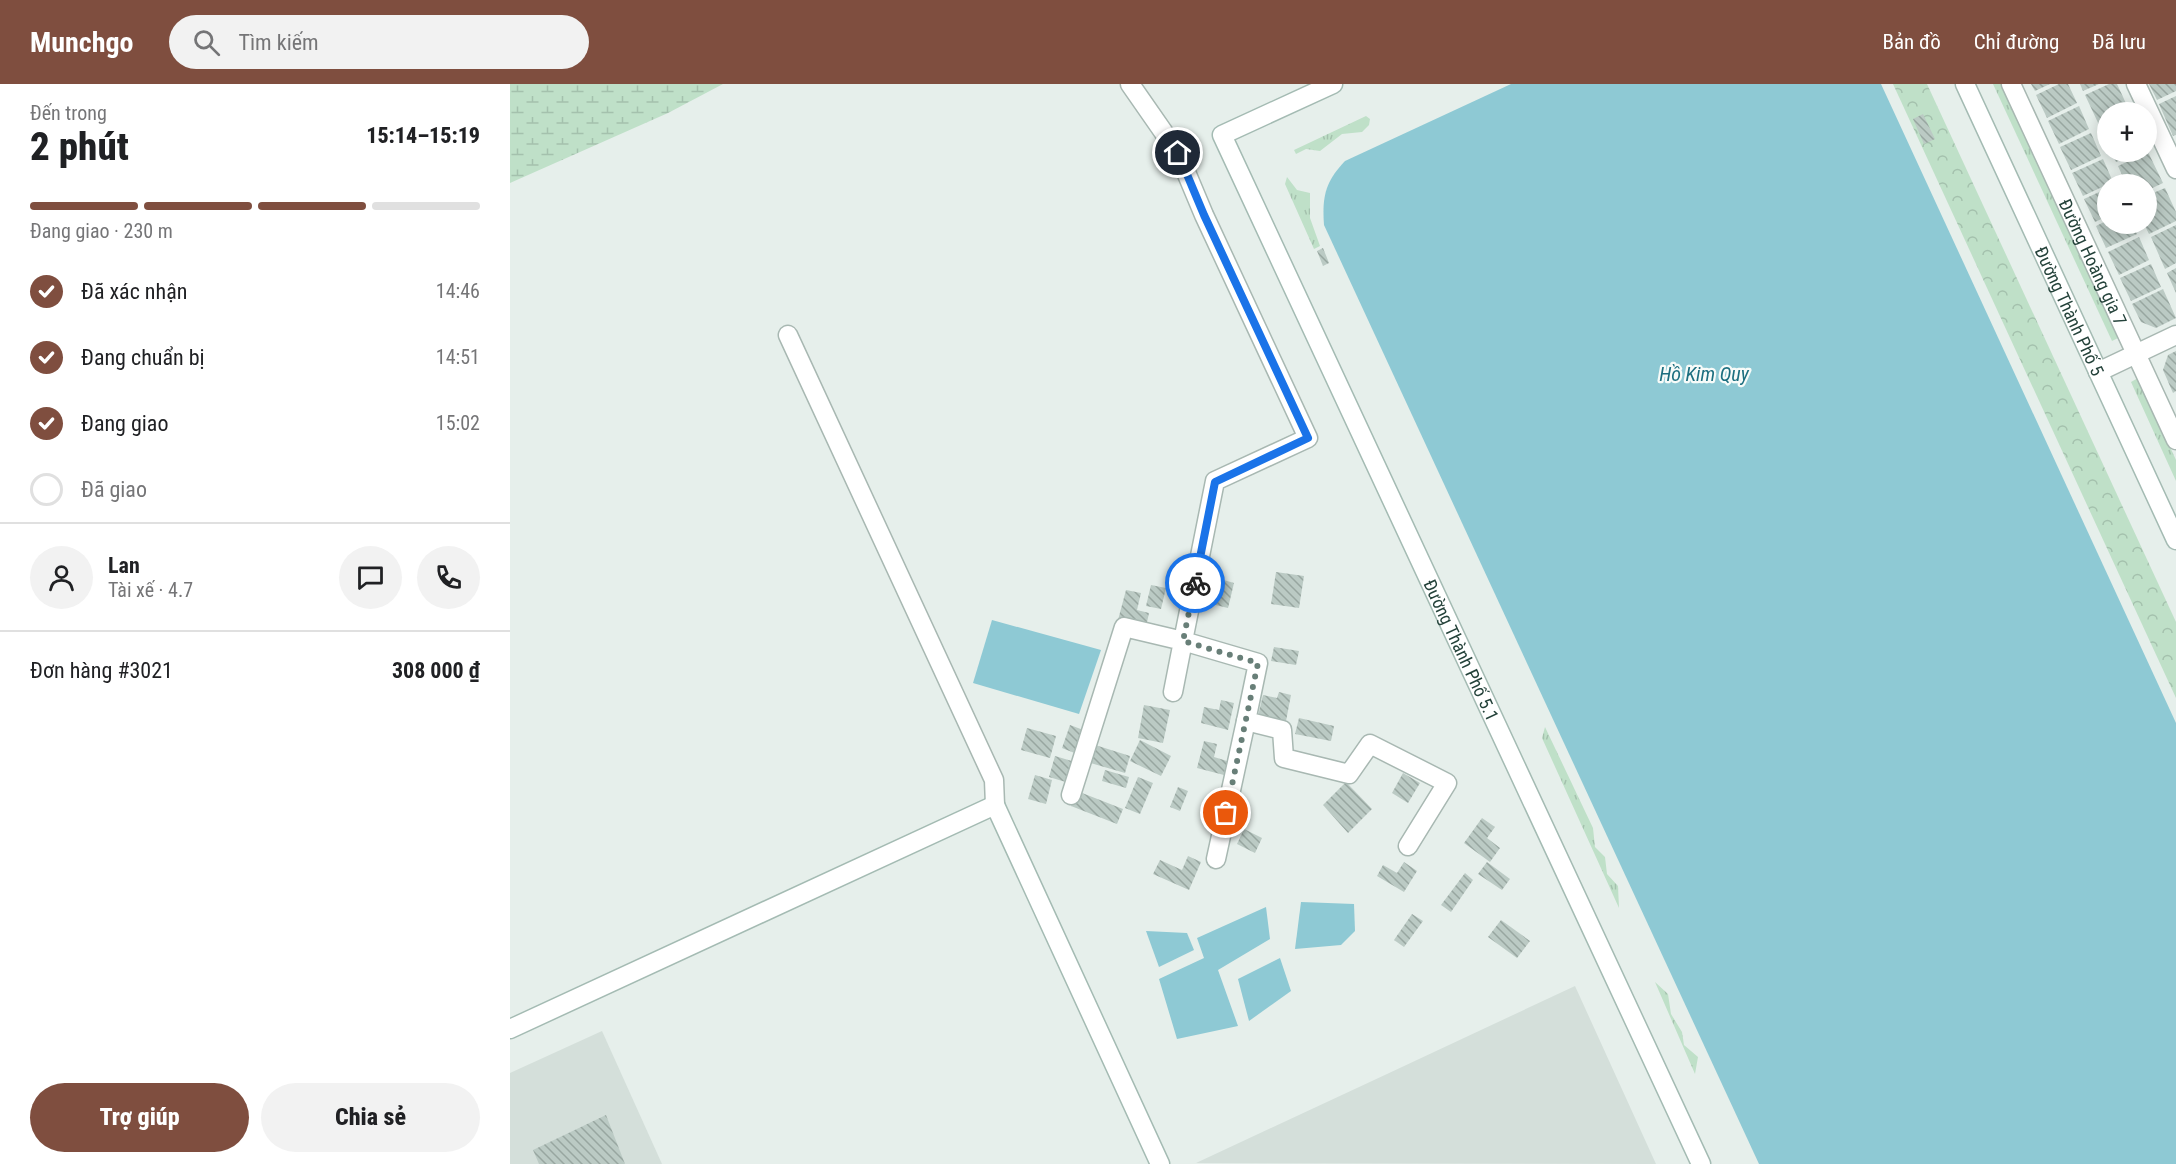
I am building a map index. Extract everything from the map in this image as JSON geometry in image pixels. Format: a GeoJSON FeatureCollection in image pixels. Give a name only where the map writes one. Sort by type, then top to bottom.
{"type":"FeatureCollection","features":[{"type":"Feature","properties":{"kind":"street"},"geometry":{"type":"LineString","coordinates":[[1130,84],[1178,153],[1204,215],[1308,438],[1215,482],[1173,692]]}},
{"type":"Feature","properties":{"kind":"street","name":"Đường Thành Phố 5.1"},"geometry":{"type":"LineString","coordinates":[[1333,84],[1222,135],[1701,1164]]}},
{"type":"Feature","properties":{"kind":"street","name":"Đường Thành Phố 5"},"geometry":{"type":"LineString","coordinates":[[1965,84],[2176,540]]}},
{"type":"Feature","properties":{"kind":"street","name":"Đường Hoàng gia 7"},"geometry":{"type":"LineString","coordinates":[[2011,84],[2176,440]]}},
{"type":"Feature","properties":{"kind":"street"},"geometry":{"type":"LineString","coordinates":[[2136,84],[2176,169]]}},
{"type":"Feature","properties":{"kind":"street"},"geometry":{"type":"LineString","coordinates":[[788,335],[994,780],[994,805],[1160,1164]]}},
{"type":"Feature","properties":{"kind":"street"},"geometry":{"type":"LineString","coordinates":[[2098,372],[2176,335]]}},
{"type":"Feature","properties":{"kind":"street"},"geometry":{"type":"LineString","coordinates":[[1071,795],[1124,627],[1258,663],[1216,859]]}},
{"type":"Feature","properties":{"kind":"street"},"geometry":{"type":"LineString","coordinates":[[1246,722],[1282,730],[1284,758],[1349,774],[1370,744],[1447,783],[1408,846]]}},
{"type":"Feature","properties":{"kind":"street"},"geometry":{"type":"LineString","coordinates":[[510,1029],[994,805]]}},
{"type":"Feature","properties":{"kind":"shaded area"},"geometry":{"type":"Polygon","coordinates":[[[1575,986],[1656,1164],[1196,1163],[1387,1074],[1575,986]]]}},
{"type":"Feature","properties":{"kind":"shaded area"},"geometry":{"type":"Polygon","coordinates":[[[602,1031],[662,1164],[510,1164],[510,1073],[602,1031]]]}},
{"type":"Feature","properties":{"kind":"green space"},"geometry":{"type":"Polygon","coordinates":[[[510,84],[723,84],[668,113],[510,183],[510,84]]]}},
{"type":"Feature","properties":{"kind":"green space"},"geometry":{"type":"Polygon","coordinates":[[[1893,84],[1927,84],[2176,622],[2176,698],[1893,84]]]}},
{"type":"Feature","properties":{"kind":"green space"},"geometry":{"type":"Polygon","coordinates":[[[1993,84],[2004,84],[2120,337],[2112,341],[1993,84]]]}},
{"type":"Feature","properties":{"kind":"green space"},"geometry":{"type":"Polygon","coordinates":[[[1366,116],[1370,119],[1369,125],[1362,132],[1342,134],[1320,151],[1306,149],[1296,154],[1294,150],[1366,116]]]}},
{"type":"Feature","properties":{"kind":"green space"},"geometry":{"type":"Polygon","coordinates":[[[1287,177],[1297,190],[1310,193],[1310,218],[1320,246],[1314,249],[1285,184],[1287,177]]]}},
{"type":"Feature","properties":{"kind":"green space"},"geometry":{"type":"Polygon","coordinates":[[[2138,378],[2176,460],[2176,481],[2131,382],[2138,378]]]}},
{"type":"Feature","properties":{"kind":"green space"},"geometry":{"type":"Polygon","coordinates":[[[1545,727],[1593,828],[1595,847],[1605,857],[1607,874],[1618,886],[1619,908],[1542,738],[1545,727]]]}},
{"type":"Feature","properties":{"kind":"green space"},"geometry":{"type":"Polygon","coordinates":[[[1655,982],[1668,994],[1671,1014],[1682,1032],[1684,1045],[1698,1057],[1695,1074],[1655,982]]]}},
{"type":"Feature","properties":{"kind":"water","name":"Hồ Kim Quy"},"geometry":{"type":"Polygon","coordinates":[[[1511,84],[1881,84],[2176,723],[2176,1164],[1759,1164],[1324,225],[1326,190],[1333,176],[1345,161],[1511,84]]]}},
{"type":"Feature","properties":{"kind":"water"},"geometry":{"type":"Polygon","coordinates":[[[992,620],[1101,650],[1079,714],[973,683],[992,620]]]}},
{"type":"Feature","properties":{"kind":"water"},"geometry":{"type":"Polygon","coordinates":[[[1301,902],[1354,904],[1355,931],[1341,945],[1295,949],[1301,902]]]}},
{"type":"Feature","properties":{"kind":"water"},"geometry":{"type":"Polygon","coordinates":[[[1266,907],[1270,939],[1218,970],[1238,1026],[1177,1039],[1159,979],[1204,958],[1197,938],[1266,907]]]}},
{"type":"Feature","properties":{"kind":"water"},"geometry":{"type":"Polygon","coordinates":[[[1146,931],[1187,933],[1194,950],[1159,967],[1146,931]]]}},
{"type":"Feature","properties":{"kind":"water"},"geometry":{"type":"Polygon","coordinates":[[[1280,958],[1291,991],[1249,1021],[1238,979],[1280,958]]]}},
{"type":"Feature","properties":{"kind":"building"},"geometry":{"type":"Polygon","coordinates":[[[2031,84],[2050,84],[2035,91],[2031,84]]]}},
{"type":"Feature","properties":{"kind":"building"},"geometry":{"type":"Polygon","coordinates":[[[2059,84],[2068,84],[2077,103],[2047,118],[2036,95],[2059,84]]]}},
{"type":"Feature","properties":{"kind":"building"},"geometry":{"type":"Polygon","coordinates":[[[2080,84],[2099,84],[2083,91],[2080,84]]]}},
{"type":"Feature","properties":{"kind":"building"},"geometry":{"type":"Polygon","coordinates":[[[2109,84],[2117,84],[2125,102],[2097,102],[2097,121],[2085,95],[2109,84]]]}},
{"type":"Feature","properties":{"kind":"building"},"geometry":{"type":"Polygon","coordinates":[[[2149,84],[2176,84],[2176,91],[2157,100],[2149,84]]]}},
{"type":"Feature","properties":{"kind":"building"},"geometry":{"type":"Polygon","coordinates":[[[2176,96],[2176,135],[2173,136],[2159,104],[2176,96]]]}},
{"type":"Feature","properties":{"kind":"building"},"geometry":{"type":"Polygon","coordinates":[[[2079,106],[2089,129],[2059,144],[2048,121],[2079,106]]]}},
{"type":"Feature","properties":{"kind":"building"},"geometry":{"type":"Polygon","coordinates":[[[1923,114],[1935,139],[1924,144],[1913,119],[1923,114]]]}},
{"type":"Feature","properties":{"kind":"building"},"geometry":{"type":"Polygon","coordinates":[[[2091,133],[2097,147],[2097,158],[2071,170],[2060,147],[2091,133]]]}},
{"type":"Feature","properties":{"kind":"building"},"geometry":{"type":"Polygon","coordinates":[[[2097,162],[2104,162],[2110,174],[2097,174],[2097,189],[2083,196],[2072,173],[2097,162]]]}},
{"type":"Feature","properties":{"kind":"building"},"geometry":{"type":"Polygon","coordinates":[[[2127,162],[2153,162],[2163,183],[2157,186],[2157,174],[2122,174],[2118,166],[2127,162]]]}},
{"type":"Feature","properties":{"kind":"building"},"geometry":{"type":"Polygon","coordinates":[[[2165,188],[2176,212],[2176,221],[2157,230],[2157,191],[2165,188]]]}},
{"type":"Feature","properties":{"kind":"building"},"geometry":{"type":"Polygon","coordinates":[[[2097,193],[2097,221],[2095,222],[2084,199],[2097,193]]]}},
{"type":"Feature","properties":{"kind":"building"},"geometry":{"type":"Polygon","coordinates":[[[2176,225],[2176,263],[2165,269],[2151,237],[2176,225]]]}},
{"type":"Feature","properties":{"kind":"building"},"geometry":{"type":"Polygon","coordinates":[[[2100,234],[2137,234],[2106,248],[2100,234]]]}},
{"type":"Feature","properties":{"kind":"building"},"geometry":{"type":"Polygon","coordinates":[[[2139,237],[2149,260],[2119,275],[2108,252],[2139,237]]]}},
{"type":"Feature","properties":{"kind":"building"},"geometry":{"type":"Polygon","coordinates":[[[1323,248],[1329,263],[1323,266],[1317,251],[1323,248]]]}},
{"type":"Feature","properties":{"kind":"building"},"geometry":{"type":"Polygon","coordinates":[[[2151,264],[2161,287],[2131,301],[2120,278],[2151,264]]]}},
{"type":"Feature","properties":{"kind":"building"},"geometry":{"type":"Polygon","coordinates":[[[2176,268],[2176,293],[2167,273],[2176,268]]]}},
{"type":"Feature","properties":{"kind":"building"},"geometry":{"type":"Polygon","coordinates":[[[2163,289],[2176,318],[2156,328],[2141,322],[2132,304],[2163,289]]]}},
{"type":"Feature","properties":{"kind":"building"},"geometry":{"type":"Polygon","coordinates":[[[2176,351],[2176,391],[2173,393],[2163,370],[2168,355],[2176,351]]]}},
{"type":"Feature","properties":{"kind":"building"},"geometry":{"type":"Polygon","coordinates":[[[1276,572],[1304,576],[1299,608],[1271,604],[1276,572]]]}},
{"type":"Feature","properties":{"kind":"building"},"geometry":{"type":"Polygon","coordinates":[[[1206,575],[1234,583],[1228,608],[1199,601],[1206,575]]]}},
{"type":"Feature","properties":{"kind":"building"},"geometry":{"type":"Polygon","coordinates":[[[1151,585],[1166,588],[1161,609],[1146,606],[1151,585]]]}},
{"type":"Feature","properties":{"kind":"building"},"geometry":{"type":"Polygon","coordinates":[[[1126,590],[1141,593],[1137,610],[1149,613],[1146,627],[1118,620],[1126,590]]]}},
{"type":"Feature","properties":{"kind":"building"},"geometry":{"type":"Polygon","coordinates":[[[1274,647],[1299,651],[1296,665],[1271,661],[1274,647]]]}},
{"type":"Feature","properties":{"kind":"building"},"geometry":{"type":"Polygon","coordinates":[[[1279,692],[1291,695],[1286,721],[1258,716],[1263,695],[1277,698],[1279,692]]]}},
{"type":"Feature","properties":{"kind":"building"},"geometry":{"type":"Polygon","coordinates":[[[1221,700],[1234,703],[1228,730],[1201,723],[1204,707],[1219,710],[1221,700]]]}},
{"type":"Feature","properties":{"kind":"building"},"geometry":{"type":"Polygon","coordinates":[[[1144,705],[1170,710],[1163,743],[1138,738],[1144,705]]]}},
{"type":"Feature","properties":{"kind":"building"},"geometry":{"type":"Polygon","coordinates":[[[1299,718],[1334,726],[1331,741],[1295,734],[1299,718]]]}},
{"type":"Feature","properties":{"kind":"building"},"geometry":{"type":"Polygon","coordinates":[[[1070,725],[1086,731],[1077,754],[1062,748],[1070,725]]]}},
{"type":"Feature","properties":{"kind":"building"},"geometry":{"type":"Polygon","coordinates":[[[1027,728],[1056,736],[1050,758],[1021,750],[1027,728]]]}},
{"type":"Feature","properties":{"kind":"building"},"geometry":{"type":"Polygon","coordinates":[[[1140,740],[1171,756],[1161,776],[1130,761],[1140,740]]]}},
{"type":"Feature","properties":{"kind":"building"},"geometry":{"type":"Polygon","coordinates":[[[1204,741],[1217,744],[1214,757],[1227,761],[1224,775],[1197,768],[1204,741]]]}},
{"type":"Feature","properties":{"kind":"building"},"geometry":{"type":"Polygon","coordinates":[[[1092,744],[1130,756],[1125,773],[1087,762],[1092,744]]]}},
{"type":"Feature","properties":{"kind":"building"},"geometry":{"type":"Polygon","coordinates":[[[1055,756],[1075,762],[1069,783],[1049,777],[1055,756]]]}},
{"type":"Feature","properties":{"kind":"building"},"geometry":{"type":"Polygon","coordinates":[[[1105,770],[1129,777],[1126,788],[1102,781],[1105,770]]]}},
{"type":"Feature","properties":{"kind":"building"},"geometry":{"type":"Polygon","coordinates":[[[1403,773],[1420,783],[1408,803],[1392,793],[1403,773]]]}},
{"type":"Feature","properties":{"kind":"building"},"geometry":{"type":"Polygon","coordinates":[[[1035,775],[1052,780],[1046,804],[1028,799],[1035,775]]]}},
{"type":"Feature","properties":{"kind":"building"},"geometry":{"type":"Polygon","coordinates":[[[1138,777],[1153,783],[1140,814],[1125,808],[1138,777]]]}},
{"type":"Feature","properties":{"kind":"building"},"geometry":{"type":"Polygon","coordinates":[[[1346,782],[1372,809],[1348,833],[1323,805],[1346,782]]]}},
{"type":"Feature","properties":{"kind":"building"},"geometry":{"type":"Polygon","coordinates":[[[1178,787],[1188,791],[1180,811],[1170,807],[1178,787]]]}},
{"type":"Feature","properties":{"kind":"building"},"geometry":{"type":"Polygon","coordinates":[[[1077,791],[1123,809],[1117,824],[1071,806],[1077,791]]]}},
{"type":"Feature","properties":{"kind":"building"},"geometry":{"type":"Polygon","coordinates":[[[1482,818],[1495,827],[1487,838],[1500,848],[1490,862],[1464,843],[1482,818]]]}},
{"type":"Feature","properties":{"kind":"building"},"geometry":{"type":"Polygon","coordinates":[[[1244,829],[1262,838],[1255,853],[1237,844],[1244,829]]]}},
{"type":"Feature","properties":{"kind":"building"},"geometry":{"type":"Polygon","coordinates":[[[1188,856],[1201,862],[1189,890],[1153,874],[1160,860],[1182,870],[1188,856]]]}},
{"type":"Feature","properties":{"kind":"building"},"geometry":{"type":"Polygon","coordinates":[[[1404,862],[1417,871],[1404,892],[1377,876],[1383,865],[1397,873],[1404,862]]]}},
{"type":"Feature","properties":{"kind":"building"},"geometry":{"type":"Polygon","coordinates":[[[1487,862],[1510,879],[1502,890],[1478,874],[1487,862]]]}},
{"type":"Feature","properties":{"kind":"building"},"geometry":{"type":"Polygon","coordinates":[[[1465,873],[1473,880],[1451,912],[1441,905],[1465,873]]]}},
{"type":"Feature","properties":{"kind":"building"},"geometry":{"type":"Polygon","coordinates":[[[1412,914],[1423,921],[1404,947],[1394,940],[1412,914]]]}},
{"type":"Feature","properties":{"kind":"building"},"geometry":{"type":"Polygon","coordinates":[[[1501,920],[1530,941],[1517,958],[1488,937],[1501,920]]]}},
{"type":"Feature","properties":{"kind":"building"},"geometry":{"type":"Polygon","coordinates":[[[606,1115],[625,1164],[539,1164],[533,1150],[606,1115]]]}},
{"type":"Feature","properties":{"kind":"way so far"},"geometry":{"type":"LineString","coordinates":[[1195,583],[1183,641],[1258,663],[1226,813]]}},
{"type":"Feature","properties":{"kind":"route"},"geometry":{"type":"LineString","coordinates":[[1178,153],[1204,215],[1308,438],[1215,482],[1195,583]]}}]}
